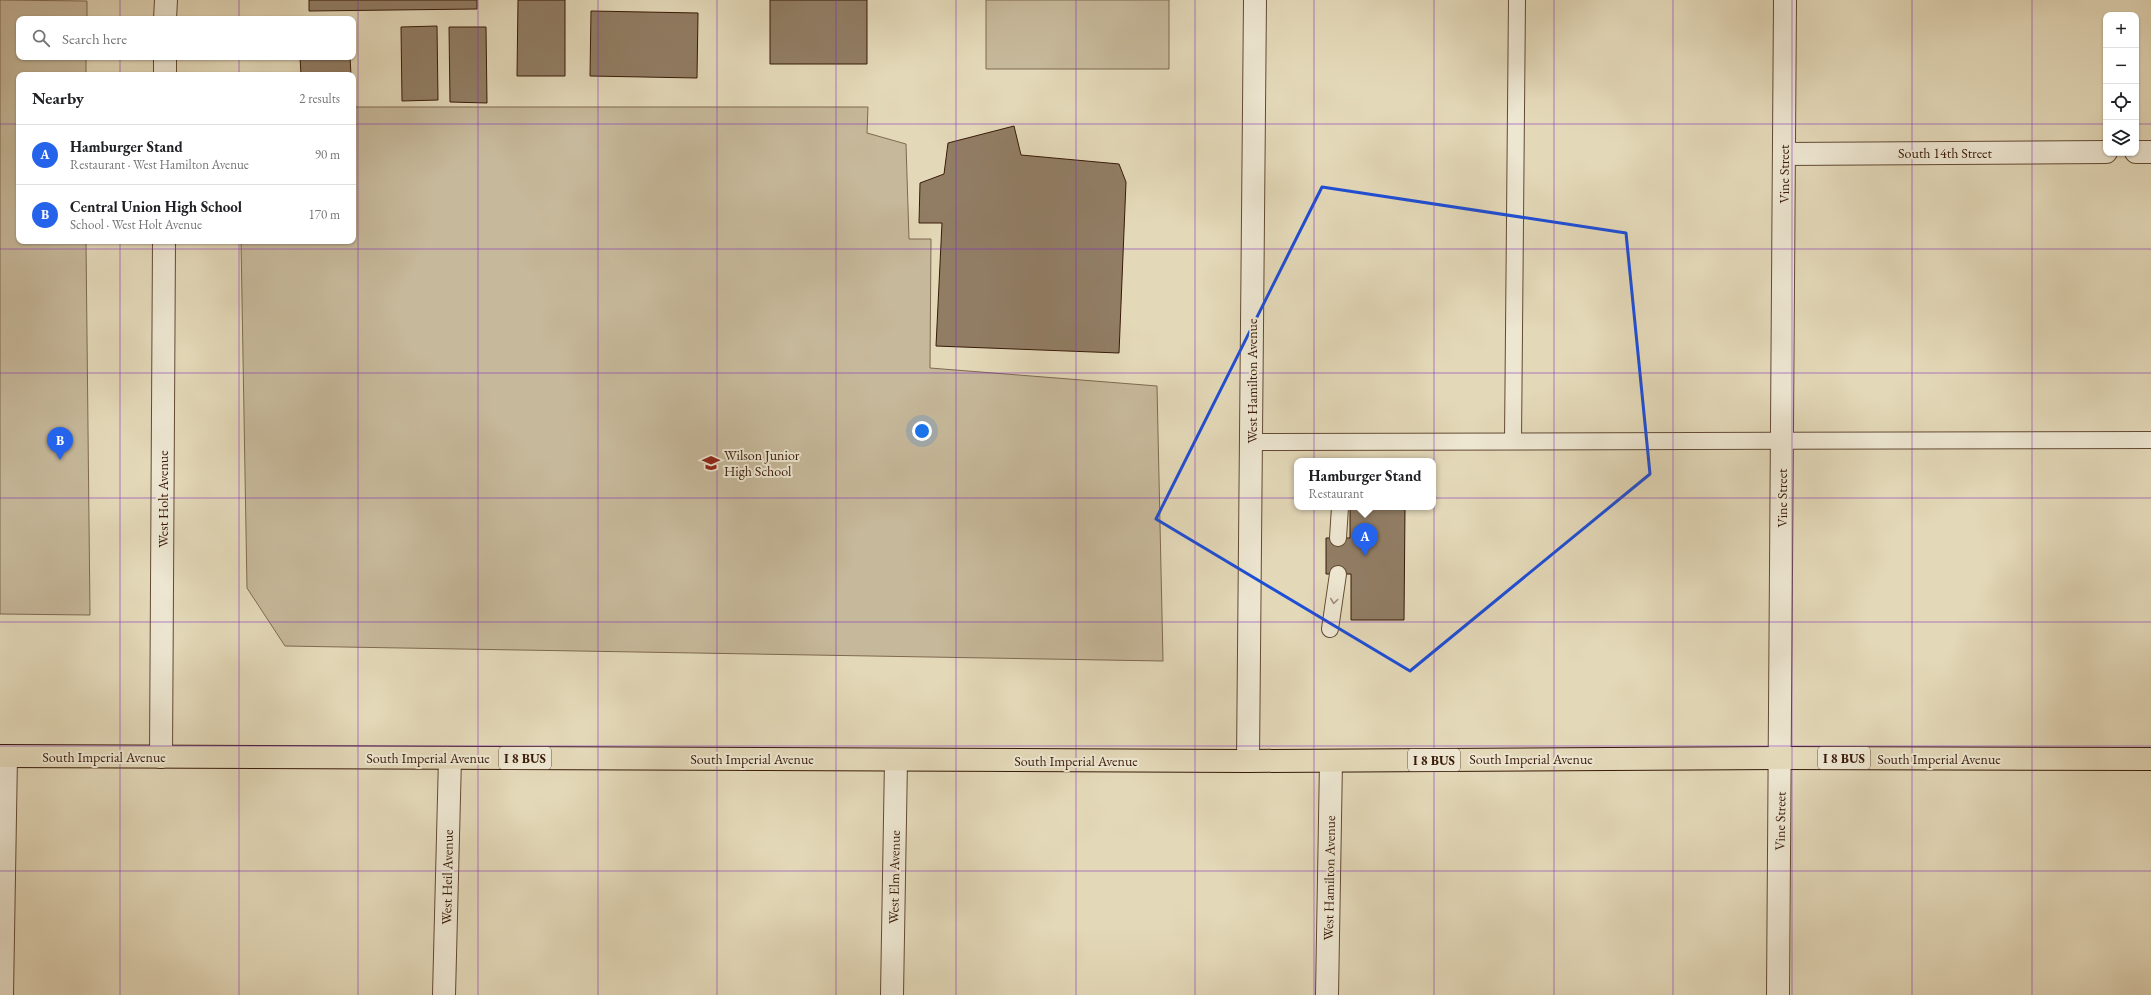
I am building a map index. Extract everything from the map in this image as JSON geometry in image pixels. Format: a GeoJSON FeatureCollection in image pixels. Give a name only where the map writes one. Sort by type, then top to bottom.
{"type":"FeatureCollection","features":[{"type":"Feature","properties":{"kind":"highway","name":"South Imperial Avenue"},"geometry":{"type":"LineString","coordinates":[[3,756],[1248,761],[1780,758],[2151,759]]}},
{"type":"Feature","properties":{"kind":"street"},"geometry":{"type":"LineString","coordinates":[[166,0],[166,16]]}},
{"type":"Feature","properties":{"kind":"street","name":"West Hamilton Avenue"},"geometry":{"type":"LineString","coordinates":[[1248,761],[1255,0]]}},
{"type":"Feature","properties":{"kind":"street","name":"Vine Street"},"geometry":{"type":"LineString","coordinates":[[1778,995],[1785,0]]}},
{"type":"Feature","properties":{"kind":"street"},"geometry":{"type":"LineString","coordinates":[[165,60],[165,72]]}},
{"type":"Feature","properties":{"kind":"street","name":"South 14th Street"},"geometry":{"type":"LineString","coordinates":[[1784,154],[2103,152]]}},
{"type":"Feature","properties":{"kind":"street"},"geometry":{"type":"LineString","coordinates":[[2139,152],[2151,152]]}},
{"type":"Feature","properties":{"kind":"street","name":"West Holt Avenue"},"geometry":{"type":"LineString","coordinates":[[161,757],[164,244]]}},
{"type":"Feature","properties":{"kind":"street"},"geometry":{"type":"LineString","coordinates":[[2,995],[3,756]]}},
{"type":"Feature","properties":{"kind":"street","name":"West Heil Avenue"},"geometry":{"type":"LineString","coordinates":[[444,995],[450,758]]}},
{"type":"Feature","properties":{"kind":"street","name":"West Elm Avenue"},"geometry":{"type":"LineString","coordinates":[[892,995],[896,760]]}},
{"type":"Feature","properties":{"kind":"street","name":"West Hamilton Avenue"},"geometry":{"type":"LineString","coordinates":[[1327,995],[1331,761]]}},
{"type":"Feature","properties":{"kind":"lane"},"geometry":{"type":"LineString","coordinates":[[1513,441],[1518,0]]}},
{"type":"Feature","properties":{"kind":"lane"},"geometry":{"type":"LineString","coordinates":[[1251,442],[2151,440]]}},
{"type":"Feature","properties":{"kind":"lane"},"geometry":{"type":"LineString","coordinates":[[1338,538],[1340,510]]}},
{"type":"Feature","properties":{"kind":"lane"},"geometry":{"type":"LineString","coordinates":[[1330,628],[1338,574]]}},
{"type":"Feature","properties":{"kind":"highlighted area"},"geometry":{"type":"Polygon","coordinates":[[[1322,187],[1626,233],[1650,474],[1410,671],[1156,519],[1322,187]]]}},
{"type":"Feature","properties":{"kind":"shaded area"},"geometry":{"type":"Polygon","coordinates":[[[0,0],[87,1],[87,16],[16,16],[16,60],[86,60],[86,72],[16,72],[16,244],[86,244],[90,615],[0,614],[0,0]]]}},
{"type":"Feature","properties":{"kind":"shaded area"},"geometry":{"type":"Polygon","coordinates":[[[986,0],[1169,0],[1169,69],[986,69],[986,0]]]}},
{"type":"Feature","properties":{"kind":"shaded area","name":"Wilson Junior High School"},"geometry":{"type":"Polygon","coordinates":[[[356,107],[868,107],[867,133],[906,144],[909,239],[931,239],[930,368],[1157,386],[1163,661],[285,646],[247,588],[241,244],[356,244],[356,107]]]}},
{"type":"Feature","properties":{"kind":"building"},"geometry":{"type":"Polygon","coordinates":[[[309,0],[477,0],[477,9],[309,11],[309,0]]]}},
{"type":"Feature","properties":{"kind":"building"},"geometry":{"type":"Polygon","coordinates":[[[518,0],[565,0],[565,76],[517,76],[518,0]]]}},
{"type":"Feature","properties":{"kind":"building"},"geometry":{"type":"Polygon","coordinates":[[[770,0],[867,0],[867,64],[770,64],[770,0]]]}},
{"type":"Feature","properties":{"kind":"building"},"geometry":{"type":"Polygon","coordinates":[[[591,11],[698,13],[697,78],[590,76],[591,11]]]}},
{"type":"Feature","properties":{"kind":"building"},"geometry":{"type":"Polygon","coordinates":[[[437,26],[438,100],[402,101],[401,27],[437,26]]]}},
{"type":"Feature","properties":{"kind":"building"},"geometry":{"type":"Polygon","coordinates":[[[449,27],[486,27],[487,103],[450,102],[449,27]]]}},
{"type":"Feature","properties":{"kind":"building"},"geometry":{"type":"Polygon","coordinates":[[[300,60],[350,60],[351,72],[301,72],[300,60]]]}},
{"type":"Feature","properties":{"kind":"building"},"geometry":{"type":"Polygon","coordinates":[[[1014,126],[1021,155],[1119,164],[1126,182],[1119,353],[936,346],[942,223],[919,223],[920,183],[944,174],[948,143],[1014,126]]]}},
{"type":"Feature","properties":{"kind":"building"},"geometry":{"type":"Polygon","coordinates":[[[1350,510],[1405,510],[1404,620],[1351,620],[1351,574],[1326,574],[1326,538],[1350,538],[1350,510]]]}},
{"type":"Feature","properties":{"kind":"place","name":"Central Union High School"},"geometry":{"type":"Point","coordinates":[60,460]}},
{"type":"Feature","properties":{"kind":"place","name":"Wilson Junior High School"},"geometry":{"type":"Point","coordinates":[711,463]}},
{"type":"Feature","properties":{"kind":"place","name":"Hamburger Stand"},"geometry":{"type":"Point","coordinates":[1365,556]}}]}
